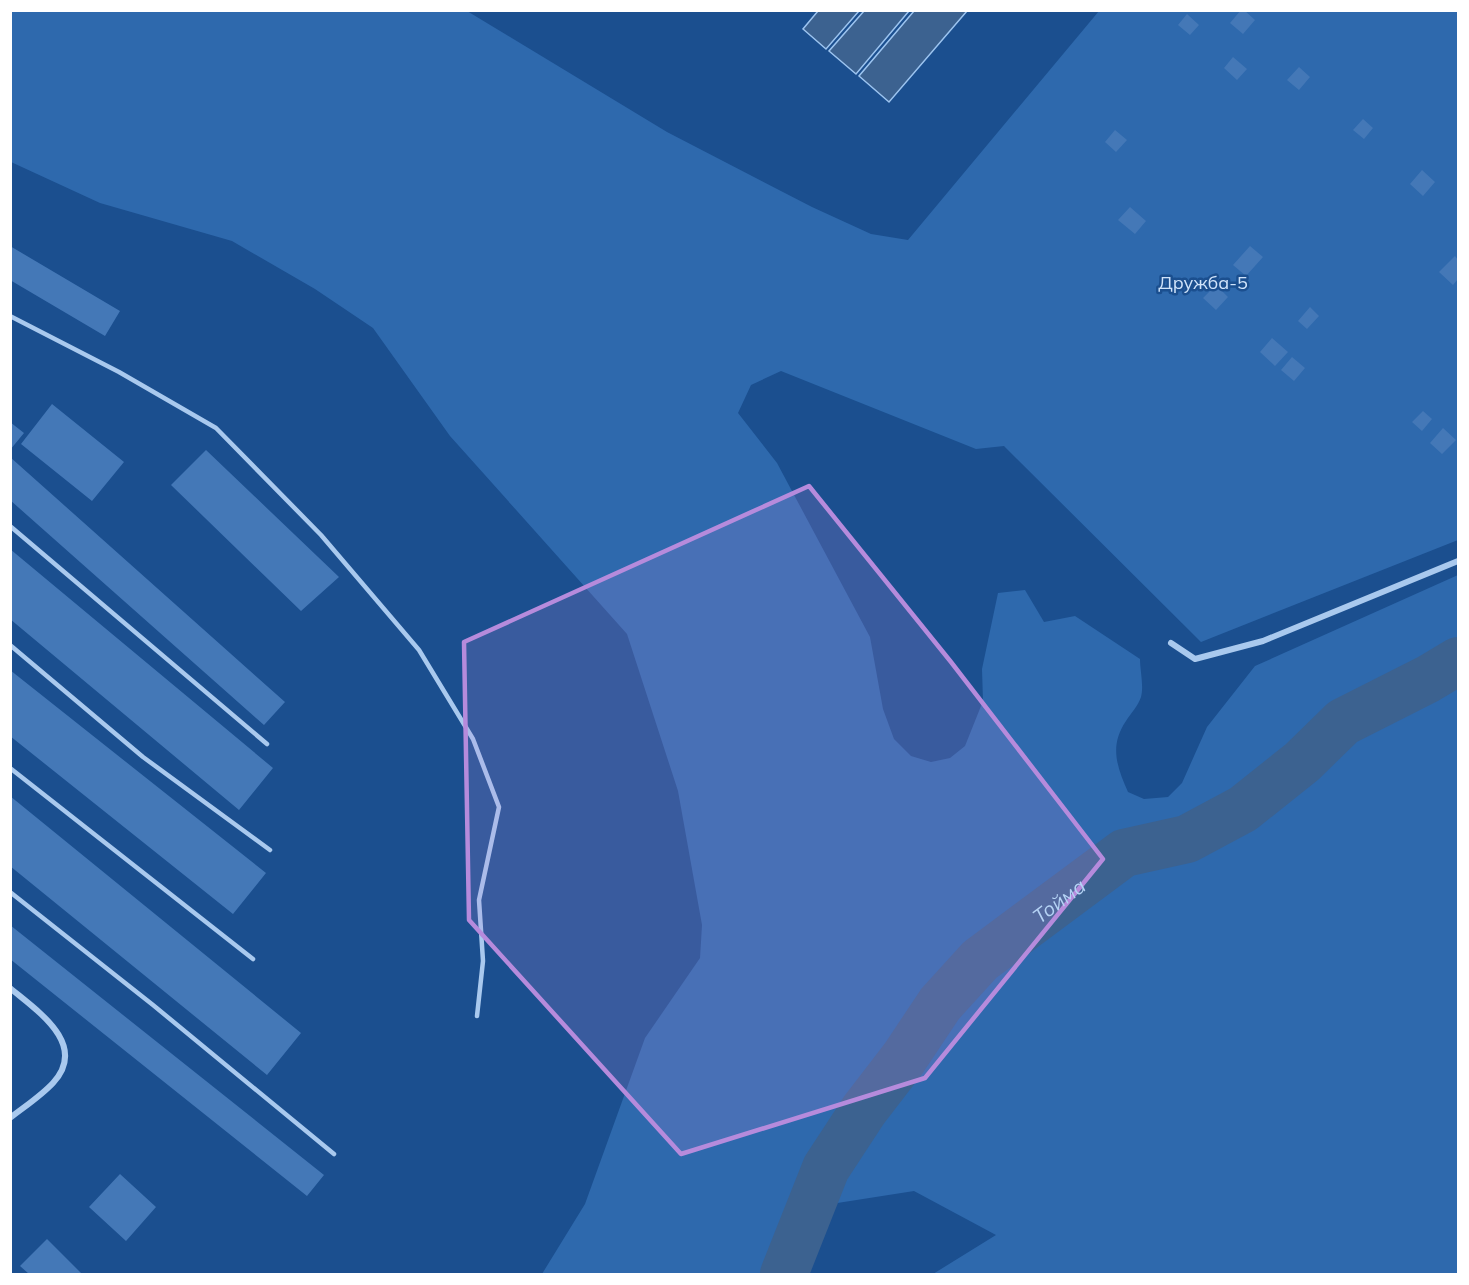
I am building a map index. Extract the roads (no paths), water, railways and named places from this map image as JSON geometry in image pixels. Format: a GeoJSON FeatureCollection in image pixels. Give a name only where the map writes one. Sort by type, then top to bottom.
{"type":"FeatureCollection","features":[{"type":"Feature","properties":{"kind":"street"},"geometry":{"type":"LineString","coordinates":[[1171,642],[1195,659],[1263,641],[1458,561]]}},
{"type":"Feature","properties":{"kind":"street"},"geometry":{"type":"LineString","coordinates":[[10,988],[51,1022],[61,1037],[64,1050],[61,1070],[54,1082],[10,1118]]}},
{"type":"Feature","properties":{"kind":"lane"},"geometry":{"type":"LineString","coordinates":[[11,317],[119,372],[216,428],[321,535],[419,650],[473,740],[499,807],[479,900],[483,961],[477,1016]]}},
{"type":"Feature","properties":{"kind":"lane"},"geometry":{"type":"LineString","coordinates":[[10,525],[267,744]]}},
{"type":"Feature","properties":{"kind":"lane"},"geometry":{"type":"LineString","coordinates":[[10,645],[143,757],[270,850]]}},
{"type":"Feature","properties":{"kind":"lane"},"geometry":{"type":"LineString","coordinates":[[10,768],[253,959]]}},
{"type":"Feature","properties":{"kind":"lane"},"geometry":{"type":"LineString","coordinates":[[10,892],[153,1005],[334,1154]]}},
{"type":"Feature","properties":{"kind":"waterway","name":"Тойма"},"geometry":{"type":"LineString","coordinates":[[784,1274],[826,1168],[864,1110],[904,1058],[940,1004],[980,960],[1124,853],[1187,839],[1243,809],[1302,762],[1343,722],[1428,679],[1458,661]]}},
{"type":"Feature","properties":{"kind":"park label","name":"Дружба-5"},"geometry":{"type":"Point","coordinates":[1203,283]}}]}
